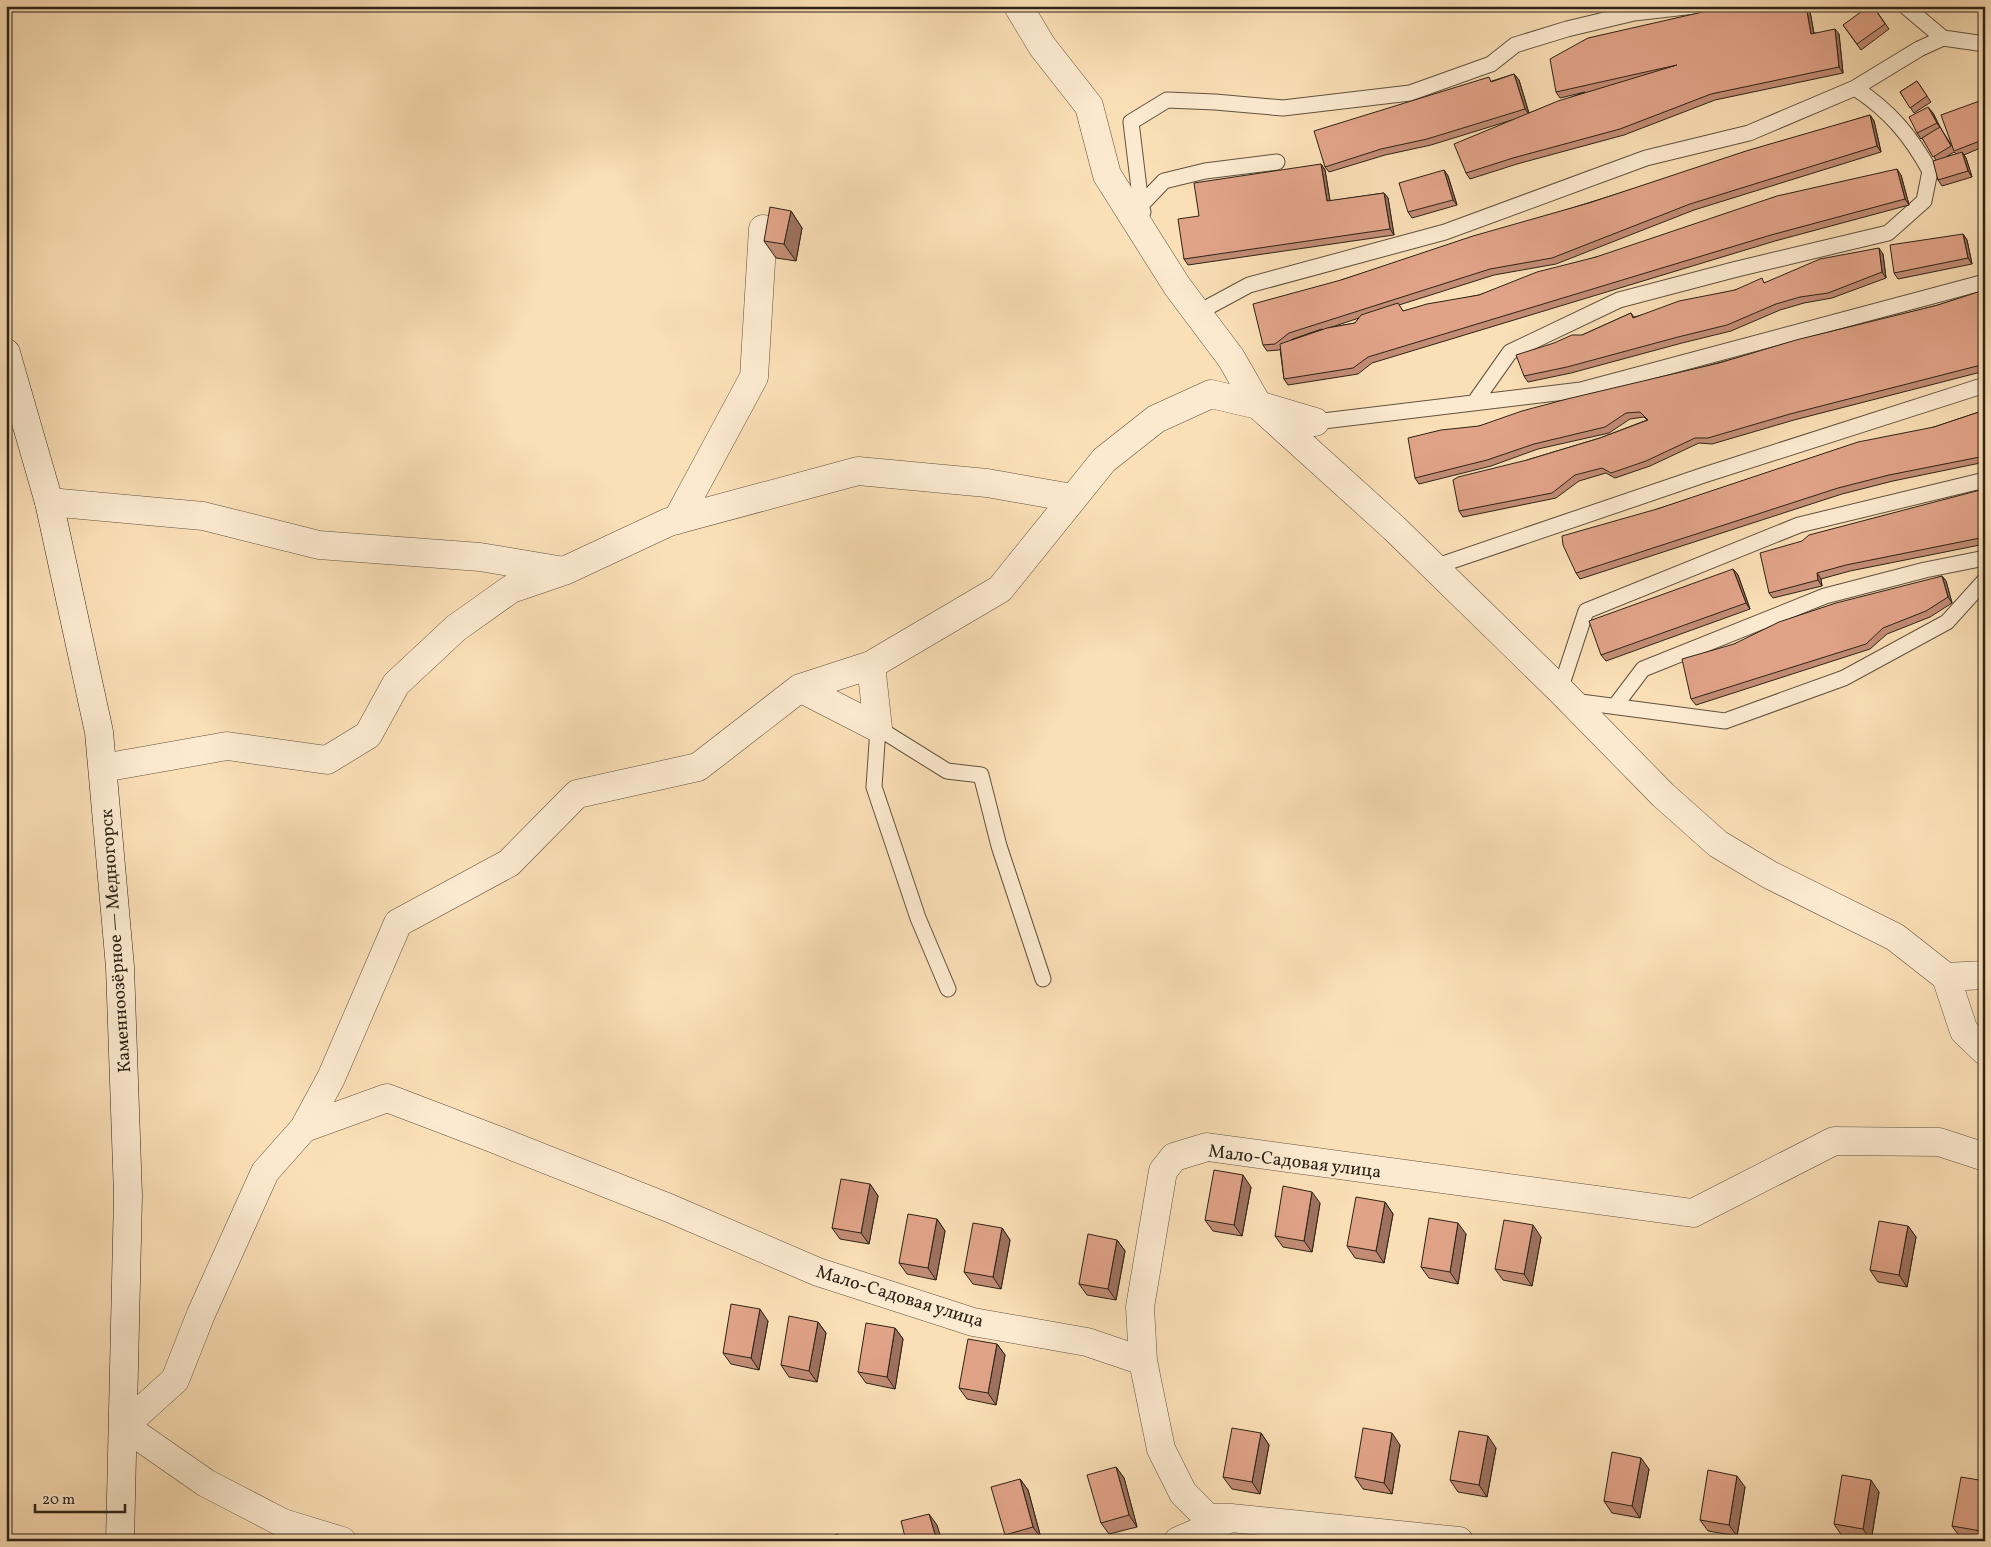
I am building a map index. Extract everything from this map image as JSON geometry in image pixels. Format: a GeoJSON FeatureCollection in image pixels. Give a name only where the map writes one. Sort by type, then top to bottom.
{"type":"FeatureCollection","features":[{"type":"Feature","properties":{"kind":"street"},"geometry":{"type":"LineString","coordinates":[[1018,6],[1042,46],[1089,106],[1107,175],[1150,245],[1231,358],[1258,405],[1394,528],[1566,695],[1663,795],[1718,844],[1770,875],[1895,937],[1946,977],[1964,1031],[1985,1051]]}},
{"type":"Feature","properties":{"kind":"street"},"geometry":{"type":"LineString","coordinates":[[677,520],[754,377],[763,229]]}},
{"type":"Feature","properties":{"kind":"street","name":"Каменноозёрное — Медногорск"},"geometry":{"type":"LineString","coordinates":[[6,353],[49,502],[99,732],[103,768],[120,967],[128,1195],[120,1541]]}},
{"type":"Feature","properties":{"kind":"street"},"geometry":{"type":"LineString","coordinates":[[342,1541],[283,1523],[206,1483],[124,1426],[175,1380],[201,1314],[265,1172],[304,1128],[331,1078],[398,924],[510,862],[577,794],[698,766],[800,688],[871,665],[1000,589],[1104,460],[1156,419],[1211,394],[1258,405],[1314,422]]}},
{"type":"Feature","properties":{"kind":"street"},"geometry":{"type":"LineString","coordinates":[[103,768],[227,746],[327,760],[368,735],[396,684],[456,628],[511,589],[564,571],[677,520],[858,471],[987,483],[1072,498]]}},
{"type":"Feature","properties":{"kind":"street"},"geometry":{"type":"LineString","coordinates":[[49,502],[203,516],[319,545],[480,557],[564,571]]}},
{"type":"Feature","properties":{"kind":"street"},"geometry":{"type":"LineString","coordinates":[[871,665],[878,728]]}},
{"type":"Feature","properties":{"kind":"street"},"geometry":{"type":"LineString","coordinates":[[800,688],[878,728]]}},
{"type":"Feature","properties":{"kind":"street"},"geometry":{"type":"LineString","coordinates":[[1946,977],[1985,976]]}},
{"type":"Feature","properties":{"kind":"street","name":"Мало-Садовая улица"},"geometry":{"type":"LineString","coordinates":[[304,1128],[387,1098],[669,1208],[818,1272],[973,1322],[1087,1342],[1143,1360],[1140,1307],[1163,1171],[1174,1157],[1207,1147],[1693,1213],[1834,1141],[1939,1142],[1985,1157]]}},
{"type":"Feature","properties":{"kind":"street"},"geometry":{"type":"LineString","coordinates":[[1939,1142],[1985,1142]]}},
{"type":"Feature","properties":{"kind":"street"},"geometry":{"type":"LineString","coordinates":[[1143,1360],[1162,1449],[1183,1493],[1208,1518],[1231,1518],[1459,1541]]}},
{"type":"Feature","properties":{"kind":"street"},"geometry":{"type":"LineString","coordinates":[[1178,1541],[1231,1518]]}},
{"type":"Feature","properties":{"kind":"lane"},"geometry":{"type":"LineString","coordinates":[[1150,245],[1141,205],[1131,122],[1167,100],[1283,108],[1410,93],[1491,64],[1515,45],[1566,28],[1634,13],[1695,6]]}},
{"type":"Feature","properties":{"kind":"lane"},"geometry":{"type":"LineString","coordinates":[[1905,6],[1943,38],[1985,44]]}},
{"type":"Feature","properties":{"kind":"lane"},"geometry":{"type":"LineString","coordinates":[[1197,313],[1249,285],[1445,232],[1646,158],[1749,134],[1855,88],[1919,49],[1943,38]]}},
{"type":"Feature","properties":{"kind":"lane"},"geometry":{"type":"LineString","coordinates":[[1474,403],[1510,352],[1619,300],[1737,268],[1888,233],[1924,201],[1930,171],[1914,142],[1878,103],[1855,88]]}},
{"type":"Feature","properties":{"kind":"lane"},"geometry":{"type":"LineString","coordinates":[[1141,205],[1164,181],[1205,171],[1277,162]]}},
{"type":"Feature","properties":{"kind":"lane"},"geometry":{"type":"LineString","coordinates":[[1314,422],[1581,390],[1985,282]]}},
{"type":"Feature","properties":{"kind":"lane"},"geometry":{"type":"LineString","coordinates":[[1434,567],[1704,475],[1985,386]]}},
{"type":"Feature","properties":{"kind":"lane"},"geometry":{"type":"LineString","coordinates":[[1985,480],[1800,525],[1586,611],[1566,695],[1615,706],[1725,721],[1853,673],[1947,622],[1985,580]]}},
{"type":"Feature","properties":{"kind":"lane"},"geometry":{"type":"LineString","coordinates":[[1615,706],[1643,669],[1807,603],[1825,596],[1925,570],[1985,558]]}},
{"type":"Feature","properties":{"kind":"lane"},"geometry":{"type":"LineString","coordinates":[[948,989],[918,918],[874,787],[878,728],[948,771],[981,775],[999,846],[1043,979]]}},
{"type":"Feature","properties":{"kind":"building"},"geometry":{"type":"Polygon","coordinates":[[[1729,6],[1806,6],[1811,34],[1835,29],[1839,67],[1711,94],[1620,129],[1513,158],[1466,173],[1454,144],[1558,101],[1677,65],[1556,92],[1550,59],[1588,38],[1729,6]]]}},
{"type":"Feature","properties":{"kind":"building"},"geometry":{"type":"Polygon","coordinates":[[[1869,6],[1873,6],[1885,24],[1857,44],[1843,25],[1869,6]]]}},
{"type":"Feature","properties":{"kind":"building"},"geometry":{"type":"Polygon","coordinates":[[[1514,74],[1525,109],[1427,139],[1381,149],[1325,167],[1314,131],[1489,77],[1491,82],[1514,74]]]}},
{"type":"Feature","properties":{"kind":"building"},"geometry":{"type":"Polygon","coordinates":[[[1917,81],[1927,96],[1910,108],[1900,92],[1917,81]]]}},
{"type":"Feature","properties":{"kind":"building"},"geometry":{"type":"Polygon","coordinates":[[[1985,99],[1985,139],[1954,151],[1941,115],[1985,99]]]}},
{"type":"Feature","properties":{"kind":"building"},"geometry":{"type":"Polygon","coordinates":[[[1928,107],[1937,123],[1917,133],[1909,117],[1928,107]]]}},
{"type":"Feature","properties":{"kind":"building"},"geometry":{"type":"Polygon","coordinates":[[[1870,115],[1877,146],[1690,204],[1552,258],[1490,269],[1289,333],[1275,344],[1263,345],[1253,304],[1341,280],[1473,236],[1589,203],[1746,151],[1870,115]]]}},
{"type":"Feature","properties":{"kind":"building"},"geometry":{"type":"Polygon","coordinates":[[[1940,127],[1951,146],[1933,157],[1922,138],[1940,127]]]}},
{"type":"Feature","properties":{"kind":"building"},"geometry":{"type":"Polygon","coordinates":[[[1962,152],[1968,171],[1938,180],[1933,161],[1962,152]]]}},
{"type":"Feature","properties":{"kind":"building"},"geometry":{"type":"Polygon","coordinates":[[[1321,164],[1327,201],[1384,193],[1390,229],[1184,259],[1178,219],[1199,216],[1194,183],[1321,164]]]}},
{"type":"Feature","properties":{"kind":"building"},"geometry":{"type":"Polygon","coordinates":[[[1897,169],[1905,199],[1771,235],[1368,357],[1353,368],[1284,379],[1280,344],[1327,328],[1355,323],[1361,315],[1398,303],[1403,311],[1427,304],[1479,295],[1537,272],[1596,257],[1777,196],[1897,169]]]}},
{"type":"Feature","properties":{"kind":"building"},"geometry":{"type":"Polygon","coordinates":[[[1444,170],[1453,200],[1408,212],[1399,183],[1444,170]]]}},
{"type":"Feature","properties":{"kind":"building"},"geometry":{"type":"Polygon","coordinates":[[[770,207],[791,211],[784,244],[764,241],[770,207]]]}},
{"type":"Feature","properties":{"kind":"building"},"geometry":{"type":"Polygon","coordinates":[[[1963,234],[1968,258],[1894,273],[1890,245],[1963,234]]]}},
{"type":"Feature","properties":{"kind":"building"},"geometry":{"type":"Polygon","coordinates":[[[1879,248],[1882,272],[1828,293],[1800,297],[1776,304],[1727,325],[1567,367],[1524,376],[1516,355],[1572,335],[1582,335],[1631,313],[1633,318],[1679,301],[1735,290],[1762,278],[1764,283],[1820,259],[1879,248]]]}},
{"type":"Feature","properties":{"kind":"building"},"geometry":{"type":"Polygon","coordinates":[[[1985,291],[1985,364],[1790,414],[1708,438],[1695,438],[1646,461],[1611,473],[1602,468],[1575,475],[1552,493],[1459,511],[1453,480],[1458,477],[1527,460],[1600,438],[1648,420],[1640,412],[1626,413],[1605,427],[1534,444],[1487,460],[1415,478],[1408,438],[1441,430],[1479,426],[1522,411],[1719,363],[1796,340],[1938,305],[1985,291]]]}},
{"type":"Feature","properties":{"kind":"building"},"geometry":{"type":"Polygon","coordinates":[[[1985,410],[1985,456],[1889,475],[1838,488],[1576,573],[1563,545],[1562,536],[1657,509],[1858,442],[1934,427],[1985,410]]]}},
{"type":"Feature","properties":{"kind":"building"},"geometry":{"type":"Polygon","coordinates":[[[1984,489],[1985,537],[1846,565],[1817,573],[1818,580],[1769,593],[1760,553],[1802,541],[1809,535],[1984,489]]]}},
{"type":"Feature","properties":{"kind":"building"},"geometry":{"type":"Polygon","coordinates":[[[1733,569],[1746,603],[1601,655],[1589,621],[1733,569]]]}},
{"type":"Feature","properties":{"kind":"building"},"geometry":{"type":"Polygon","coordinates":[[[1942,576],[1948,597],[1926,611],[1883,628],[1866,644],[1691,699],[1682,659],[1734,644],[1779,622],[1836,603],[1942,576]]]}},
{"type":"Feature","properties":{"kind":"building"},"geometry":{"type":"Polygon","coordinates":[[[1214,1170],[1243,1175],[1234,1225],[1205,1220],[1214,1170]]]}},
{"type":"Feature","properties":{"kind":"building"},"geometry":{"type":"Polygon","coordinates":[[[841,1179],[870,1184],[861,1233],[832,1228],[841,1179]]]}},
{"type":"Feature","properties":{"kind":"building"},"geometry":{"type":"Polygon","coordinates":[[[1283,1186],[1312,1192],[1304,1241],[1275,1236],[1283,1186]]]}},
{"type":"Feature","properties":{"kind":"building"},"geometry":{"type":"Polygon","coordinates":[[[1356,1197],[1385,1202],[1376,1251],[1347,1246],[1356,1197]]]}},
{"type":"Feature","properties":{"kind":"building"},"geometry":{"type":"Polygon","coordinates":[[[908,1214],[937,1219],[928,1268],[899,1263],[908,1214]]]}},
{"type":"Feature","properties":{"kind":"building"},"geometry":{"type":"Polygon","coordinates":[[[1429,1218],[1458,1223],[1450,1272],[1421,1267],[1429,1218]]]}},
{"type":"Feature","properties":{"kind":"building"},"geometry":{"type":"Polygon","coordinates":[[[1504,1220],[1533,1225],[1524,1274],[1495,1269],[1504,1220]]]}},
{"type":"Feature","properties":{"kind":"building"},"geometry":{"type":"Polygon","coordinates":[[[1879,1221],[1908,1226],[1899,1275],[1870,1270],[1879,1221]]]}},
{"type":"Feature","properties":{"kind":"building"},"geometry":{"type":"Polygon","coordinates":[[[973,1223],[1002,1228],[993,1277],[964,1272],[973,1223]]]}},
{"type":"Feature","properties":{"kind":"building"},"geometry":{"type":"Polygon","coordinates":[[[1088,1234],[1117,1240],[1108,1289],[1079,1284],[1088,1234]]]}},
{"type":"Feature","properties":{"kind":"building"},"geometry":{"type":"Polygon","coordinates":[[[731,1304],[760,1309],[751,1358],[723,1353],[731,1304]]]}},
{"type":"Feature","properties":{"kind":"building"},"geometry":{"type":"Polygon","coordinates":[[[789,1316],[818,1322],[809,1371],[781,1365],[789,1316]]]}},
{"type":"Feature","properties":{"kind":"building"},"geometry":{"type":"Polygon","coordinates":[[[866,1323],[895,1328],[887,1377],[858,1372],[866,1323]]]}},
{"type":"Feature","properties":{"kind":"building"},"geometry":{"type":"Polygon","coordinates":[[[968,1339],[997,1344],[988,1393],[959,1388],[968,1339]]]}},
{"type":"Feature","properties":{"kind":"building"},"geometry":{"type":"Polygon","coordinates":[[[1232,1428],[1261,1433],[1252,1482],[1223,1477],[1232,1428]]]}},
{"type":"Feature","properties":{"kind":"building"},"geometry":{"type":"Polygon","coordinates":[[[1363,1428],[1392,1433],[1384,1483],[1355,1477],[1363,1428]]]}},
{"type":"Feature","properties":{"kind":"building"},"geometry":{"type":"Polygon","coordinates":[[[1459,1431],[1488,1436],[1479,1485],[1450,1480],[1459,1431]]]}},
{"type":"Feature","properties":{"kind":"building"},"geometry":{"type":"Polygon","coordinates":[[[1612,1452],[1641,1458],[1632,1506],[1604,1501],[1612,1452]]]}},
{"type":"Feature","properties":{"kind":"building"},"geometry":{"type":"Polygon","coordinates":[[[1116,1467],[1129,1515],[1101,1523],[1087,1475],[1116,1467]]]}},
{"type":"Feature","properties":{"kind":"building"},"geometry":{"type":"Polygon","coordinates":[[[1708,1470],[1737,1476],[1729,1525],[1700,1520],[1708,1470]]]}},
{"type":"Feature","properties":{"kind":"building"},"geometry":{"type":"Polygon","coordinates":[[[1842,1475],[1871,1480],[1863,1529],[1834,1524],[1842,1475]]]}},
{"type":"Feature","properties":{"kind":"building"},"geometry":{"type":"Polygon","coordinates":[[[1961,1477],[1985,1481],[1985,1509],[1981,1531],[1952,1526],[1961,1477]]]}},
{"type":"Feature","properties":{"kind":"building"},"geometry":{"type":"Polygon","coordinates":[[[1020,1479],[1033,1527],[1005,1535],[991,1487],[1020,1479]]]}},
{"type":"Feature","properties":{"kind":"building"},"geometry":{"type":"Polygon","coordinates":[[[929,1514],[937,1541],[906,1541],[901,1521],[929,1514]]]}},
{"type":"Feature","properties":{"kind":"building"},"geometry":{"type":"Polygon","coordinates":[[[838,1534],[840,1541],[815,1541],[838,1534]]]}}]}
